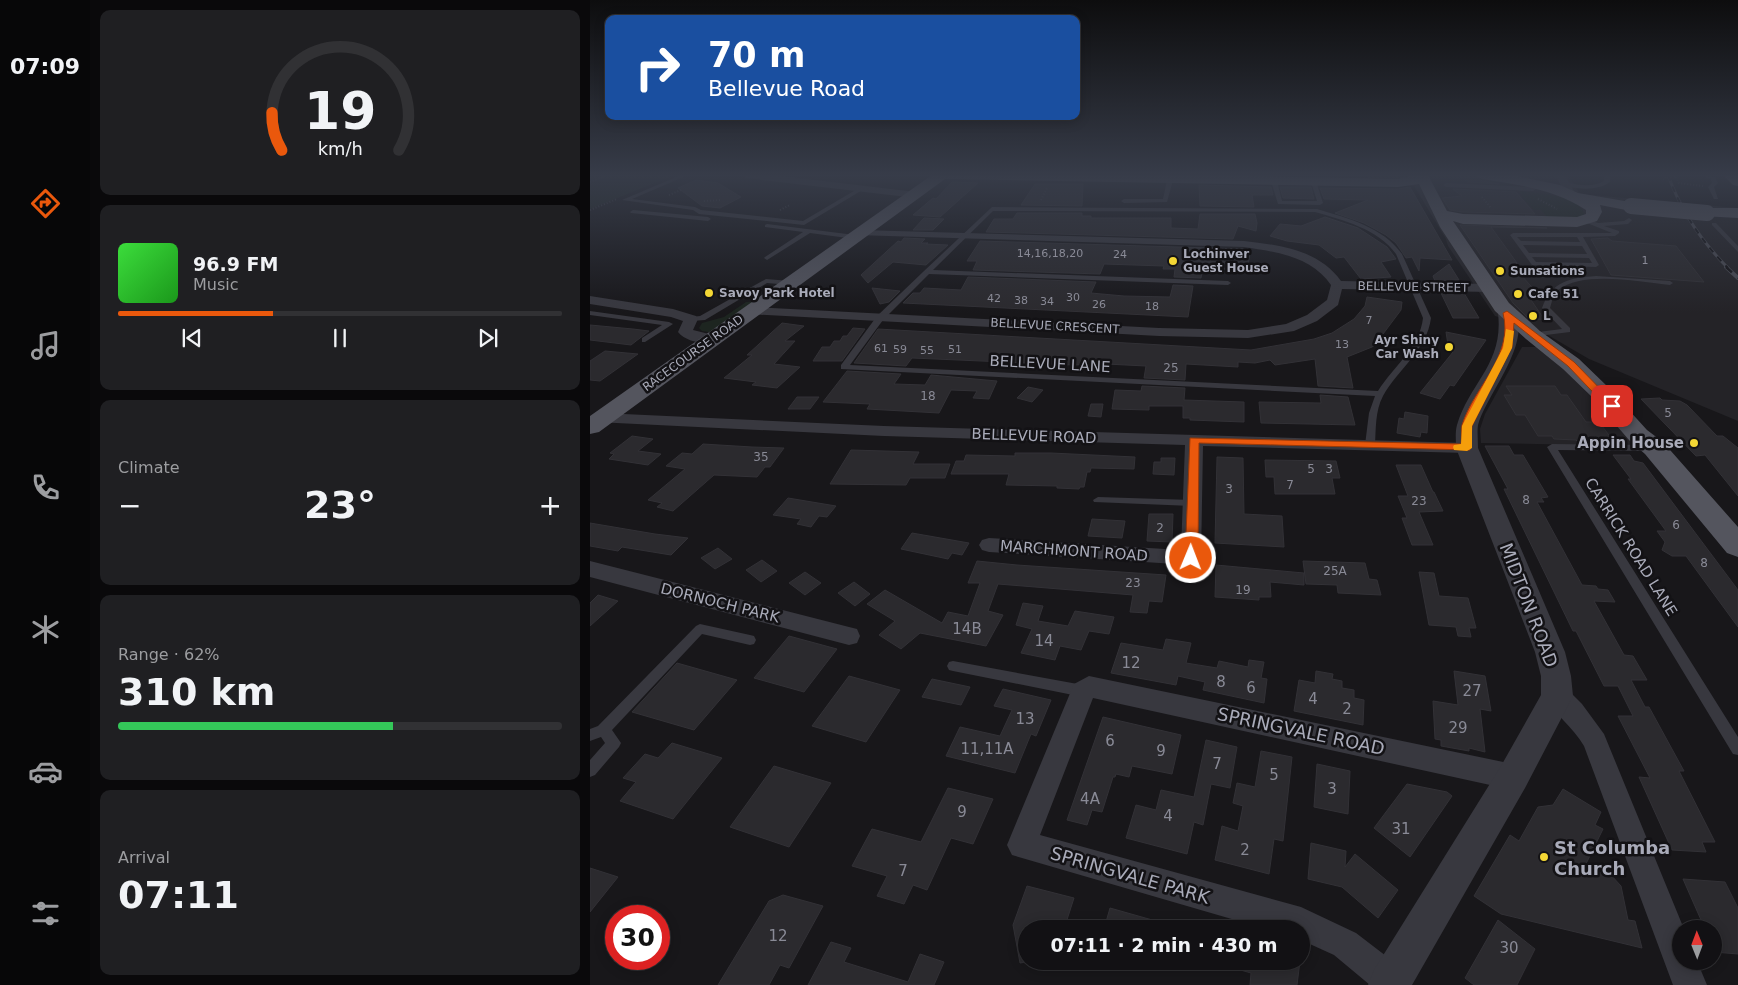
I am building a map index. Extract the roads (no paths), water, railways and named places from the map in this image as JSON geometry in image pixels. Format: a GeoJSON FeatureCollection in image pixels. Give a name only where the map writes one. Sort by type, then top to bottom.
{"type":"FeatureCollection","features":[{"type":"Feature","properties":{"kind":"main road","name":"RACECOURSE ROAD"},"geometry":{"type":"LineString","coordinates":[[596,423],[712,339],[754,300],[790,283],[878,221]]}},
{"type":"Feature","properties":{"kind":"main road"},"geometry":{"type":"LineString","coordinates":[[1451,221],[1464,248],[1507,313],[1520,341],[1571,364],[1599,391],[1638,435],[1654,448],[1738,546]]}},
{"type":"Feature","properties":{"kind":"street"},"geometry":{"type":"LineString","coordinates":[[858,235],[963,236],[1234,244],[1269,247],[1307,258],[1321,265],[1332,274],[1337,285]]}},
{"type":"Feature","properties":{"kind":"street","name":"BELLEVUE STREET"},"geometry":{"type":"LineString","coordinates":[[1337,285],[1489,288]]}},
{"type":"Feature","properties":{"kind":"street","name":"BELLEVUE CRESCENT"},"geometry":{"type":"LineString","coordinates":[[754,300],[880,318],[1248,334],[1288,328],[1312,318],[1332,302],[1337,285]]}},
{"type":"Feature","properties":{"kind":"street"},"geometry":{"type":"LineString","coordinates":[[590,300],[673,312],[691,319],[685,332],[695,337],[712,339]]}},
{"type":"Feature","properties":{"kind":"street","name":"MIDTON ROAD"},"geometry":{"type":"LineString","coordinates":[[1520,341],[1467,426],[1467,448],[1550,652],[1556,676],[1556,696]]}},
{"type":"Feature","properties":{"kind":"street","name":"BELLEVUE ROAD"},"geometry":{"type":"LineString","coordinates":[[596,423],[1467,448]]}},
{"type":"Feature","properties":{"kind":"street","name":"MARCHMONT ROAD"},"geometry":{"type":"LineString","coordinates":[[989,545],[1191,558],[1194,440]]}},
{"type":"Feature","properties":{"kind":"street","name":"DORNOCH PARK"},"geometry":{"type":"LineString","coordinates":[[590,569],[849,636]]}},
{"type":"Feature","properties":{"kind":"street","name":"SPRINGVALE ROAD"},"geometry":{"type":"LineString","coordinates":[[1086,688],[1513,777]]}},
{"type":"Feature","properties":{"kind":"street","name":"SPRINGVALE PARK"},"geometry":{"type":"LineString","coordinates":[[1086,688],[1022,845],[1301,923],[1345,944],[1390,983]]}},
{"type":"Feature","properties":{"kind":"street"},"geometry":{"type":"LineString","coordinates":[[1390,983],[1513,777],[1556,696],[1575,712],[1587,727],[1595,742],[1690,985]]}},
{"type":"Feature","properties":{"kind":"lane"},"geometry":{"type":"LineString","coordinates":[[727,221],[858,235]]}},
{"type":"Feature","properties":{"kind":"lane"},"geometry":{"type":"LineString","coordinates":[[785,221],[804,223],[807,221]]}},
{"type":"Feature","properties":{"kind":"lane","name":"BELLEVUE LANE"},"geometry":{"type":"LineString","coordinates":[[979,221],[880,318],[844,367],[1380,394]]}},
{"type":"Feature","properties":{"kind":"lane","name":"BELLEVUE LANE"},"geometry":{"type":"LineString","coordinates":[[1347,221],[1386,240],[1397,250],[1427,318],[1426,328],[1375,404],[1370,445]]}},
{"type":"Feature","properties":{"kind":"lane"},"geometry":{"type":"LineString","coordinates":[[1583,221],[1513,235],[1527,254],[1591,256],[1585,244],[1588,221]]}},
{"type":"Feature","properties":{"kind":"lane"},"geometry":{"type":"LineString","coordinates":[[1590,221],[1613,234],[1617,232]]}},
{"type":"Feature","properties":{"kind":"lane"},"geometry":{"type":"LineString","coordinates":[[1590,221],[1617,232]]}},
{"type":"Feature","properties":{"kind":"lane"},"geometry":{"type":"LineString","coordinates":[[1597,221],[1626,223],[1627,221]]}},
{"type":"Feature","properties":{"kind":"lane"},"geometry":{"type":"LineString","coordinates":[[1597,221],[1607,222],[1617,232]]}},
{"type":"Feature","properties":{"kind":"lane"},"geometry":{"type":"LineString","coordinates":[[1713,221],[1738,250]]}},
{"type":"Feature","properties":{"kind":"lane"},"geometry":{"type":"LineString","coordinates":[[767,258],[809,231]]}},
{"type":"Feature","properties":{"kind":"lane"},"geometry":{"type":"LineString","coordinates":[[1519,243],[1585,244]]}},
{"type":"Feature","properties":{"kind":"lane"},"geometry":{"type":"LineString","coordinates":[[926,272],[1228,283]]}},
{"type":"Feature","properties":{"kind":"lane"},"geometry":{"type":"LineString","coordinates":[[1520,341],[1567,330],[1546,308],[1554,289],[1562,284],[1573,280],[1610,278],[1670,283]]}},
{"type":"Feature","properties":{"kind":"lane"},"geometry":{"type":"LineString","coordinates":[[691,319],[702,318],[754,300],[766,281],[790,283]]}},
{"type":"Feature","properties":{"kind":"lane"},"geometry":{"type":"LineString","coordinates":[[590,313],[608,303]]}},
{"type":"Feature","properties":{"kind":"lane"},"geometry":{"type":"LineString","coordinates":[[590,313],[669,324],[644,340]]}},
{"type":"Feature","properties":{"kind":"lane","name":"CARRICK ROAD LANE"},"geometry":{"type":"LineString","coordinates":[[1654,448],[1552,447],[1738,749]]}},
{"type":"Feature","properties":{"kind":"lane"},"geometry":{"type":"LineString","coordinates":[[1098,500],[1192,503]]}},
{"type":"Feature","properties":{"kind":"lane"},"geometry":{"type":"LineString","coordinates":[[590,770],[614,743],[596,733],[700,629],[750,640]]}},
{"type":"Feature","properties":{"kind":"lane"},"geometry":{"type":"LineString","coordinates":[[953,666],[1086,688]]}},
{"type":"Feature","properties":{"kind":"railway"},"geometry":{"type":"LineString","coordinates":[[1691,221],[1709,247],[1728,268]]}},
{"type":"Feature","properties":{"kind":"railway"},"geometry":{"type":"LineString","coordinates":[[1726,267],[1738,278]]}},
{"type":"Feature","properties":{"kind":"place","name":"Lochinver Guest House"},"geometry":{"type":"Point","coordinates":[1173,261]}},
{"type":"Feature","properties":{"kind":"place","name":"Sunsations"},"geometry":{"type":"Point","coordinates":[1500,271]}},
{"type":"Feature","properties":{"kind":"place","name":"Savoy Park Hotel"},"geometry":{"type":"Point","coordinates":[709,293]}},
{"type":"Feature","properties":{"kind":"place","name":"Cafe 51"},"geometry":{"type":"Point","coordinates":[1518,294]}},
{"type":"Feature","properties":{"kind":"place","name":"L"},"geometry":{"type":"Point","coordinates":[1533,316]}},
{"type":"Feature","properties":{"kind":"place","name":"Ayr Shiny Car Wash"},"geometry":{"type":"Point","coordinates":[1449,347]}},
{"type":"Feature","properties":{"kind":"place","name":"Appin House"},"geometry":{"type":"Point","coordinates":[1694,443]}},
{"type":"Feature","properties":{"kind":"place","name":"St Columba Church"},"geometry":{"type":"Point","coordinates":[1544,857]}}]}
